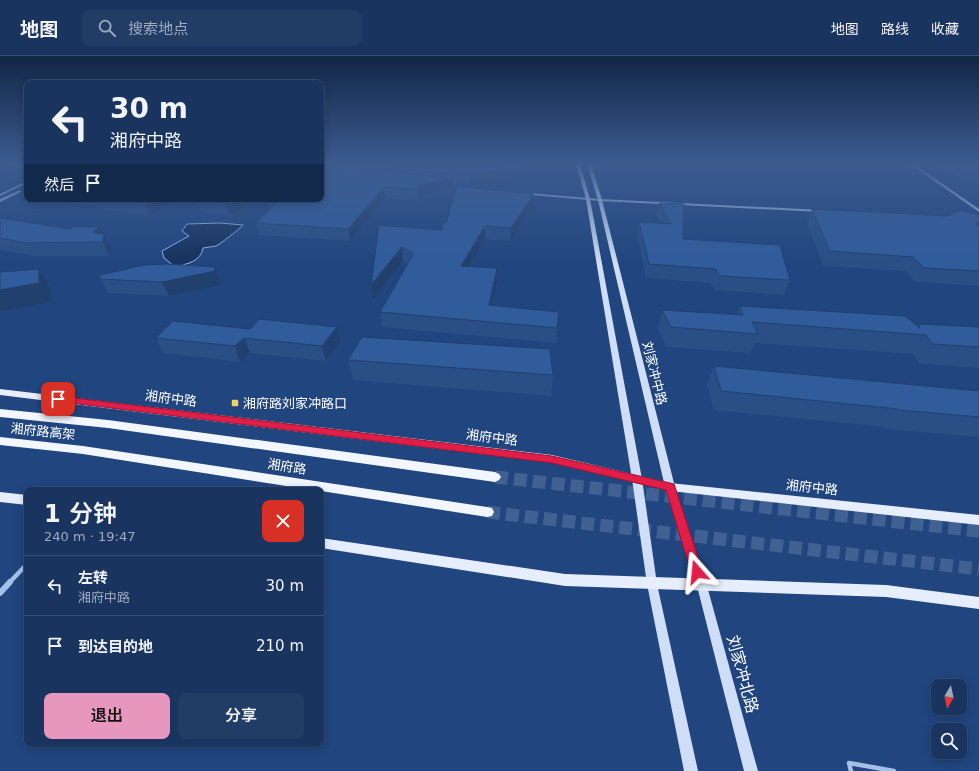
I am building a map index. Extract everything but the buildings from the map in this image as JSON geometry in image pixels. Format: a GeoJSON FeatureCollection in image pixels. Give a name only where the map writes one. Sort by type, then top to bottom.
{"type":"FeatureCollection","features":[{"type":"Feature","properties":{"kind":"highway","name":"湘府路高架"},"geometry":{"type":"LineString","coordinates":[[0,413],[108,424]]}},
{"type":"Feature","properties":{"kind":"highway","name":"湘府路"},"geometry":{"type":"LineString","coordinates":[[108,424],[495,477]]}},
{"type":"Feature","properties":{"kind":"highway","name":"湘府路高架"},"geometry":{"type":"LineString","coordinates":[[0,441],[83,450]]}},
{"type":"Feature","properties":{"kind":"highway","name":"湘府路"},"geometry":{"type":"LineString","coordinates":[[83,450],[487,512]]}},
{"type":"Feature","properties":{"kind":"main road"},"geometry":{"type":"LineString","coordinates":[[588,199],[637,479],[652,584],[692,771]]}},
{"type":"Feature","properties":{"kind":"main road","name":"刘家冲中路"},"geometry":{"type":"LineString","coordinates":[[600,200],[670,487],[702,586]]}},
{"type":"Feature","properties":{"kind":"main road","name":"湘府中路"},"geometry":{"type":"LineString","coordinates":[[0,392],[552,459],[670,487],[979,520]]}},
{"type":"Feature","properties":{"kind":"main road"},"geometry":{"type":"LineString","coordinates":[[0,497],[24,500]]}},
{"type":"Feature","properties":{"kind":"main road"},"geometry":{"type":"LineString","coordinates":[[324,543],[565,580],[702,586],[886,591],[979,604]]}},
{"type":"Feature","properties":{"kind":"main road","name":"刘家冲北路"},"geometry":{"type":"LineString","coordinates":[[702,586],[751,771]]}},
{"type":"Feature","properties":{"kind":"street"},"geometry":{"type":"LineString","coordinates":[[570,197],[829,211]]}},
{"type":"Feature","properties":{"kind":"street"},"geometry":{"type":"LineString","coordinates":[[960,197],[979,211]]}},
{"type":"Feature","properties":{"kind":"street"},"geometry":{"type":"LineString","coordinates":[[0,593],[24,567]]}},
{"type":"Feature","properties":{"kind":"lane"},"geometry":{"type":"LineString","coordinates":[[851,771],[849,763],[894,771]]}},
{"type":"Feature","properties":{"kind":"water"},"geometry":{"type":"Polygon","coordinates":[[[220,223],[243,225],[218,245],[203,248],[202,253],[192,262],[175,267],[164,258],[162,251],[189,236],[182,231],[187,224],[220,223]]]}},
{"type":"Feature","properties":{"kind":"tunnel"},"geometry":{"type":"LineString","coordinates":[[495,477],[979,531]]}},
{"type":"Feature","properties":{"kind":"tunnel"},"geometry":{"type":"LineString","coordinates":[[487,512],[979,569]]}},
{"type":"Feature","properties":{"kind":"place","name":"湘府路刘家冲路口"},"geometry":{"type":"Point","coordinates":[235,403]}},
{"type":"Feature","properties":{"kind":"route"},"geometry":{"type":"LineString","coordinates":[[58,399],[552,459],[670,487],[697,572]]}}]}
